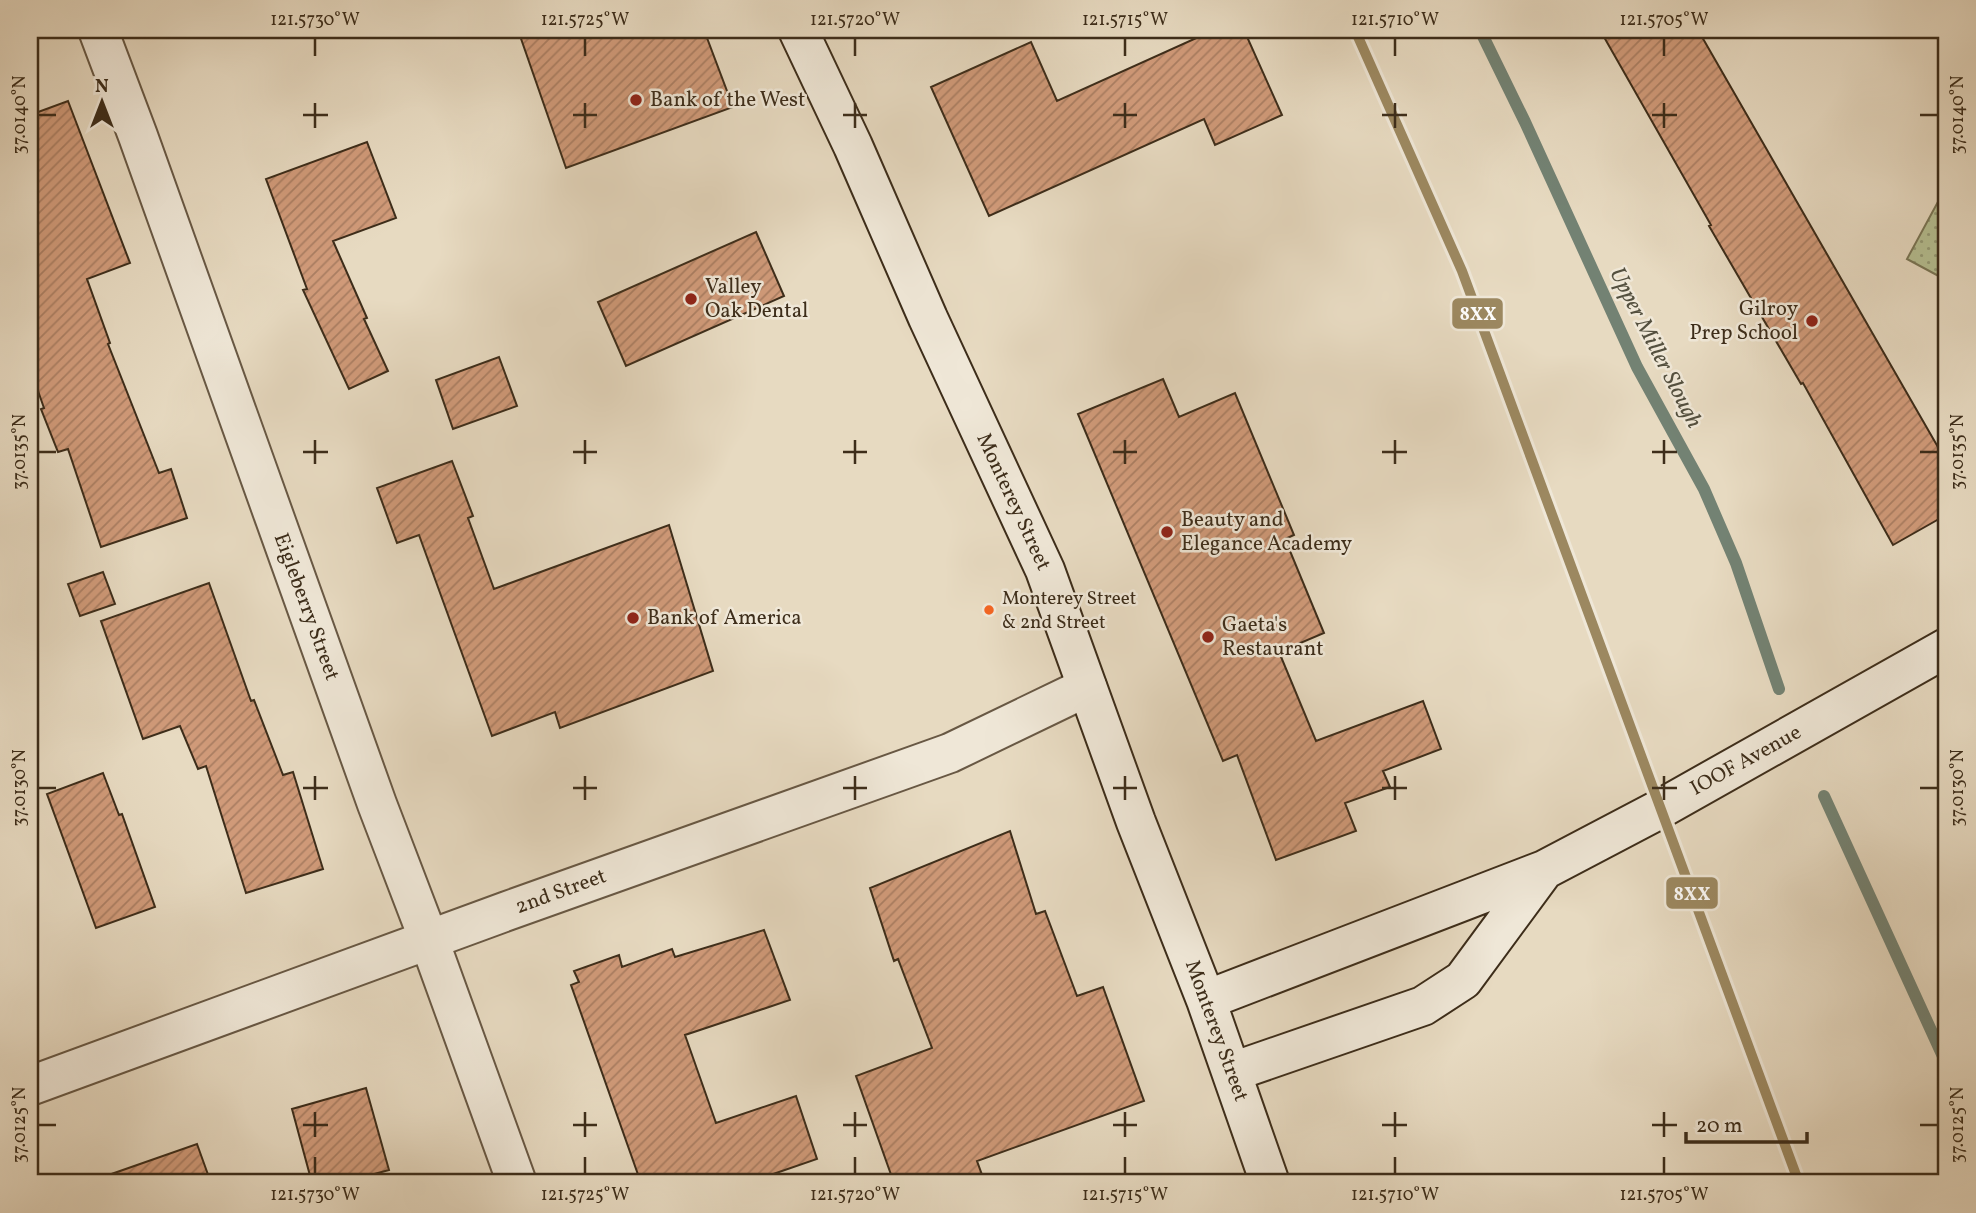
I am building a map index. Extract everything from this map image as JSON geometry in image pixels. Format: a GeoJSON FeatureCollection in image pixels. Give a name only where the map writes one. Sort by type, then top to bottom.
{"type":"FeatureCollection","features":[{"type":"Feature","properties":{"kind":"street","name":"Eigleberry Street"},"geometry":{"type":"LineString","coordinates":[[98,30],[363,766],[517,1183]]}},
{"type":"Feature","properties":{"kind":"street","name":"Monterey Street"},"geometry":{"type":"LineString","coordinates":[[798,30],[1045,570],[1136,822],[1206,1000],[1270,1183]]}},
{"type":"Feature","properties":{"kind":"street","name":"IOOF Avenue"},"geometry":{"type":"LineString","coordinates":[[1206,1000],[1544,870],[1662,808],[1946,648]]}},
{"type":"Feature","properties":{"kind":"street","name":"2nd Street"},"geometry":{"type":"LineString","coordinates":[[30,1086],[950,752],[1087,687]]}},
{"type":"Feature","properties":{"kind":"street","name":"IOOF Avenue"},"geometry":{"type":"LineString","coordinates":[[1232,1072],[1423,1006],[1463,980],[1544,870]]}},
{"type":"Feature","properties":{"kind":"green space"},"geometry":{"type":"Polygon","coordinates":[[[1946,187],[1946,280],[1907,259],[1946,187]]]}},
{"type":"Feature","properties":{"kind":"building","name":"Bank of the West"},"geometry":{"type":"Polygon","coordinates":[[[518,30],[704,30],[733,107],[566,168],[518,30]]]}},
{"type":"Feature","properties":{"kind":"building"},"geometry":{"type":"Polygon","coordinates":[[[1214,30],[1244,30],[1282,115],[1215,145],[1204,119],[989,216],[931,87],[1031,42],[1057,101],[1214,30]]]}},
{"type":"Feature","properties":{"kind":"building"},"geometry":{"type":"Polygon","coordinates":[[[1600,30],[1698,30],[1946,461],[1946,515],[1893,545],[1803,383],[1801,384],[1709,226],[1711,225],[1600,30]]]}},
{"type":"Feature","properties":{"kind":"building"},"geometry":{"type":"Polygon","coordinates":[[[68,101],[130,263],[87,279],[110,343],[108,344],[159,473],[171,469],[187,518],[101,547],[68,449],[58,452],[41,409],[44,408],[30,368],[30,115],[68,101]]]}},
{"type":"Feature","properties":{"kind":"building"},"geometry":{"type":"Polygon","coordinates":[[[367,142],[396,218],[333,241],[388,371],[349,389],[303,290],[307,289],[266,179],[367,142]]]}},
{"type":"Feature","properties":{"kind":"building","name":"Valley Oak Dental"},"geometry":{"type":"Polygon","coordinates":[[[756,232],[784,296],[626,366],[598,302],[756,232]]]}},
{"type":"Feature","properties":{"kind":"building"},"geometry":{"type":"Polygon","coordinates":[[[499,357],[517,406],[453,429],[436,380],[499,357]]]}},
{"type":"Feature","properties":{"kind":"building"},"geometry":{"type":"Polygon","coordinates":[[[1163,379],[1179,417],[1235,393],[1294,535],[1285,539],[1324,633],[1279,652],[1316,741],[1423,701],[1441,749],[1383,771],[1390,787],[1345,803],[1356,831],[1276,860],[1237,755],[1223,761],[1078,414],[1163,379]]]}},
{"type":"Feature","properties":{"kind":"building"},"geometry":{"type":"Polygon","coordinates":[[[452,461],[473,516],[468,518],[494,589],[669,525],[713,671],[560,728],[555,712],[492,736],[419,535],[397,543],[377,488],[452,461]]]}},
{"type":"Feature","properties":{"kind":"building"},"geometry":{"type":"Polygon","coordinates":[[[103,572],[115,604],[80,616],[68,584],[103,572]]]}},
{"type":"Feature","properties":{"kind":"building"},"geometry":{"type":"Polygon","coordinates":[[[209,583],[251,701],[254,700],[283,775],[293,772],[323,869],[246,893],[206,766],[198,769],[180,726],[143,739],[101,621],[209,583]]]}},
{"type":"Feature","properties":{"kind":"building"},"geometry":{"type":"Polygon","coordinates":[[[103,773],[119,815],[122,814],[155,907],[96,928],[47,794],[103,773]]]}},
{"type":"Feature","properties":{"kind":"building"},"geometry":{"type":"Polygon","coordinates":[[[1010,831],[1036,914],[1045,911],[1077,996],[1103,987],[1144,1101],[977,1161],[985,1183],[894,1183],[856,1076],[932,1048],[898,959],[894,961],[870,888],[1010,831]]]}},
{"type":"Feature","properties":{"kind":"building"},"geometry":{"type":"Polygon","coordinates":[[[764,930],[790,1000],[685,1035],[716,1123],[796,1096],[817,1159],[747,1183],[641,1183],[571,985],[579,982],[574,971],[619,955],[622,967],[672,949],[675,957],[764,930]]]}},
{"type":"Feature","properties":{"kind":"building"},"geometry":{"type":"Polygon","coordinates":[[[366,1088],[389,1170],[341,1183],[312,1183],[292,1109],[366,1088]]]}},
{"type":"Feature","properties":{"kind":"building"},"geometry":{"type":"Polygon","coordinates":[[[197,1144],[211,1183],[101,1183],[100,1178],[197,1144]]]}},
{"type":"Feature","properties":{"kind":"waterway","name":"Upper Miller Slough"},"geometry":{"type":"LineString","coordinates":[[1480,30],[1637,367],[1704,489],[1736,563],[1779,689]]}},
{"type":"Feature","properties":{"kind":"waterway","name":"Upper Miller Slough"},"geometry":{"type":"LineString","coordinates":[[1824,796],[1946,1063]]}},
{"type":"Feature","properties":{"kind":"transit line","name":"8XX"},"geometry":{"type":"LineString","coordinates":[[1355,30],[1462,271],[1799,1183]]}},
{"type":"Feature","properties":{"kind":"place","name":"Bank of the West"},"geometry":{"type":"Point","coordinates":[636,100]}},
{"type":"Feature","properties":{"kind":"place","name":"Valley Oak Dental"},"geometry":{"type":"Point","coordinates":[691,299]}},
{"type":"Feature","properties":{"kind":"place","name":"Gilroy Prep School"},"geometry":{"type":"Point","coordinates":[1812,321]}},
{"type":"Feature","properties":{"kind":"place","name":"Beauty and Elegance Academy"},"geometry":{"type":"Point","coordinates":[1167,532]}},
{"type":"Feature","properties":{"kind":"place","name":"Monterey Street & 2nd Street"},"geometry":{"type":"Point","coordinates":[989,610]}},
{"type":"Feature","properties":{"kind":"place","name":"Bank of America"},"geometry":{"type":"Point","coordinates":[633,618]}},
{"type":"Feature","properties":{"kind":"place","name":"Gaeta's Restaurant"},"geometry":{"type":"Point","coordinates":[1208,637]}}]}
